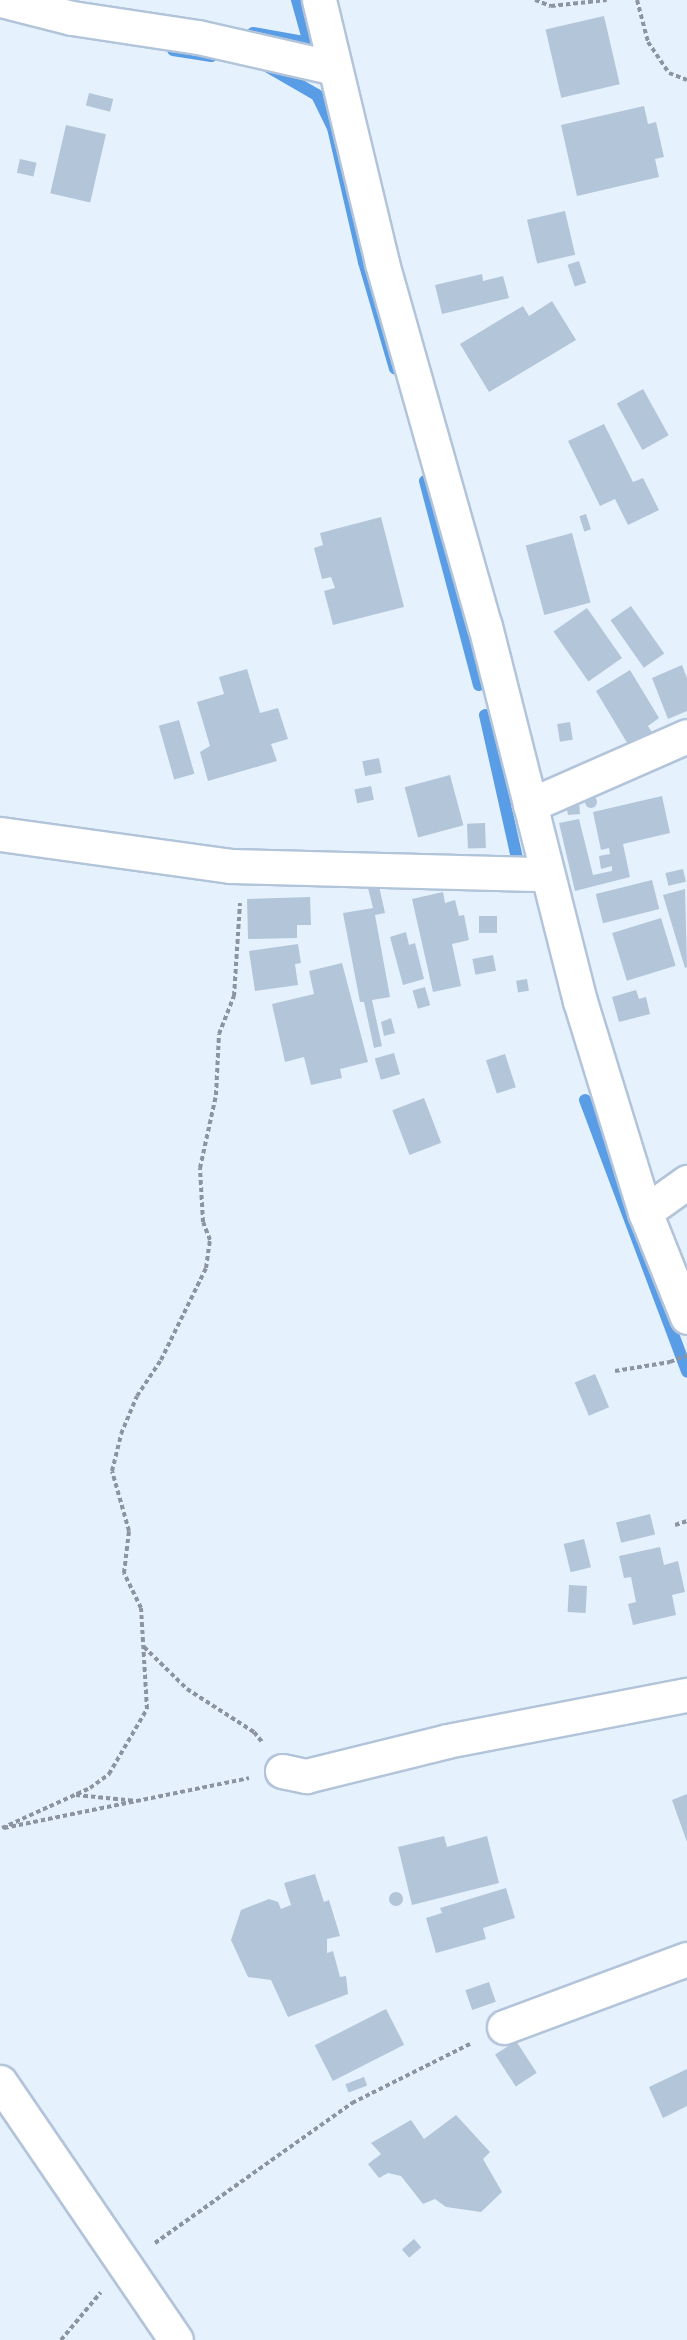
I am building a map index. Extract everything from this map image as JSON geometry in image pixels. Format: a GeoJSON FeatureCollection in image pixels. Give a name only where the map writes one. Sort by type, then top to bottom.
{"type":"FeatureCollection","features":[{"type":"Feature","properties":{"kind":"street"},"geometry":{"type":"LineString","coordinates":[[2,0],[72,18],[198,37],[335,68]]}},
{"type":"Feature","properties":{"kind":"street"},"geometry":{"type":"LineString","coordinates":[[319,0],[382,263],[485,626],[546,874],[645,1212],[687,1317]]}},
{"type":"Feature","properties":{"kind":"street"},"geometry":{"type":"LineString","coordinates":[[530,805],[687,736]]}},
{"type":"Feature","properties":{"kind":"street"},"geometry":{"type":"LineString","coordinates":[[0,834],[241,866],[546,874]]}},
{"type":"Feature","properties":{"kind":"street"},"geometry":{"type":"LineString","coordinates":[[645,1212],[687,1182]]}},
{"type":"Feature","properties":{"kind":"street"},"geometry":{"type":"LineString","coordinates":[[282,1771],[306,1776],[447,1741],[687,1695]]}},
{"type":"Feature","properties":{"kind":"street"},"geometry":{"type":"LineString","coordinates":[[504,2027],[687,1959]]}},
{"type":"Feature","properties":{"kind":"street"},"geometry":{"type":"LineString","coordinates":[[0,2082],[176,2340]]}},
{"type":"Feature","properties":{"kind":"path"},"geometry":{"type":"LineString","coordinates":[[535,0],[552,6],[607,0]]}},
{"type":"Feature","properties":{"kind":"path"},"geometry":{"type":"LineString","coordinates":[[637,0],[648,42],[669,73],[687,80]]}},
{"type":"Feature","properties":{"kind":"path"},"geometry":{"type":"LineString","coordinates":[[1,1828],[75,1795],[109,1774],[147,1709],[141,1608],[124,1572],[129,1531],[112,1471],[121,1434],[137,1396],[161,1360],[206,1268],[210,1240],[203,1222],[200,1168],[216,1095],[219,1034],[234,996],[241,866]]}},
{"type":"Feature","properties":{"kind":"path"},"geometry":{"type":"LineString","coordinates":[[615,1371],[670,1362],[687,1355]]}},
{"type":"Feature","properties":{"kind":"path"},"geometry":{"type":"LineString","coordinates":[[675,1525],[687,1521]]}},
{"type":"Feature","properties":{"kind":"path"},"geometry":{"type":"LineString","coordinates":[[1,1828],[282,1771],[255,1732],[187,1689],[143,1647]]}},
{"type":"Feature","properties":{"kind":"path"},"geometry":{"type":"LineString","coordinates":[[75,1795],[140,1801]]}},
{"type":"Feature","properties":{"kind":"path"},"geometry":{"type":"LineString","coordinates":[[61,2340],[124,2265],[352,2103],[504,2027]]}},
{"type":"Feature","properties":{"kind":"building"},"geometry":{"type":"Polygon","coordinates":[[[604,16],[620,84],[561,98],[546,29],[604,16]]]}},
{"type":"Feature","properties":{"kind":"building"},"geometry":{"type":"Polygon","coordinates":[[[89,93],[113,99],[110,112],[86,106],[89,93]]]}},
{"type":"Feature","properties":{"kind":"building"},"geometry":{"type":"Polygon","coordinates":[[[644,106],[648,124],[656,122],[664,157],[655,159],[659,177],[577,196],[561,125],[644,106]]]}},
{"type":"Feature","properties":{"kind":"building"},"geometry":{"type":"Polygon","coordinates":[[[66,125],[106,134],[90,202],[50,193],[66,125]]]}},
{"type":"Feature","properties":{"kind":"building"},"geometry":{"type":"Polygon","coordinates":[[[20,159],[37,163],[33,176],[17,173],[20,159]]]}},
{"type":"Feature","properties":{"kind":"building"},"geometry":{"type":"Polygon","coordinates":[[[565,211],[575,255],[537,264],[527,220],[565,211]]]}},
{"type":"Feature","properties":{"kind":"building"},"geometry":{"type":"Polygon","coordinates":[[[579,261],[586,283],[575,287],[568,265],[579,261]]]}},
{"type":"Feature","properties":{"kind":"building"},"geometry":{"type":"Polygon","coordinates":[[[482,274],[483,281],[503,276],[509,298],[442,314],[435,285],[482,274]]]}},
{"type":"Feature","properties":{"kind":"building"},"geometry":{"type":"Polygon","coordinates":[[[552,301],[576,340],[489,392],[460,344],[523,306],[529,316],[552,301]]]}},
{"type":"Feature","properties":{"kind":"building"},"geometry":{"type":"Polygon","coordinates":[[[643,389],[669,435],[642,450],[617,404],[643,389]]]}},
{"type":"Feature","properties":{"kind":"building"},"geometry":{"type":"Polygon","coordinates":[[[604,424],[633,482],[643,478],[659,510],[628,525],[615,499],[600,506],[568,441],[604,424]]]}},
{"type":"Feature","properties":{"kind":"building"},"geometry":{"type":"Polygon","coordinates":[[[586,514],[591,529],[584,531],[579,516],[586,514]]]}},
{"type":"Feature","properties":{"kind":"building"},"geometry":{"type":"Polygon","coordinates":[[[381,517],[404,607],[333,625],[324,591],[335,588],[331,577],[322,579],[314,548],[323,545],[320,533],[381,517]]]}},
{"type":"Feature","properties":{"kind":"building"},"geometry":{"type":"Polygon","coordinates":[[[572,533],[591,603],[544,615],[526,545],[572,533]]]}},
{"type":"Feature","properties":{"kind":"building"},"geometry":{"type":"Polygon","coordinates":[[[631,606],[664,654],[644,668],[611,620],[631,606]]]}},
{"type":"Feature","properties":{"kind":"building"},"geometry":{"type":"Polygon","coordinates":[[[587,608],[622,658],[588,681],[553,632],[587,608]]]}},
{"type":"Feature","properties":{"kind":"building"},"geometry":{"type":"Polygon","coordinates":[[[682,665],[687,678],[687,711],[668,719],[652,678],[682,665]]]}},
{"type":"Feature","properties":{"kind":"building"},"geometry":{"type":"Polygon","coordinates":[[[247,669],[260,713],[278,708],[288,739],[271,744],[277,761],[208,781],[200,752],[210,746],[197,702],[224,694],[219,677],[247,669]]]}},
{"type":"Feature","properties":{"kind":"building"},"geometry":{"type":"Polygon","coordinates":[[[630,670],[659,718],[648,726],[655,737],[632,751],[596,691],[630,670]]]}},
{"type":"Feature","properties":{"kind":"building"},"geometry":{"type":"Polygon","coordinates":[[[179,720],[194,774],[174,780],[159,726],[179,720]]]}},
{"type":"Feature","properties":{"kind":"building"},"geometry":{"type":"Polygon","coordinates":[[[570,722],[573,740],[560,742],[557,724],[570,722]]]}},
{"type":"Feature","properties":{"kind":"building"},"geometry":{"type":"Polygon","coordinates":[[[379,758],[382,773],[365,776],[362,761],[379,758]]]}},
{"type":"Feature","properties":{"kind":"building"},"geometry":{"type":"Polygon","coordinates":[[[450,775],[463,825],[418,837],[405,787],[450,775]]]}},
{"type":"Feature","properties":{"kind":"building"},"geometry":{"type":"Polygon","coordinates":[[[371,786],[374,800],[357,803],[354,790],[371,786]]]}},
{"type":"Feature","properties":{"kind":"building"},"geometry":{"type":"Polygon","coordinates":[[[591,796],[597,802],[591,808],[585,802],[591,796]]]}},
{"type":"Feature","properties":{"kind":"building"},"geometry":{"type":"Polygon","coordinates":[[[662,796],[670,833],[623,844],[630,877],[575,891],[559,823],[579,819],[593,875],[612,871],[612,866],[601,869],[599,856],[610,854],[609,848],[601,850],[593,812],[662,796]]]}},
{"type":"Feature","properties":{"kind":"building"},"geometry":{"type":"Polygon","coordinates":[[[579,802],[580,814],[568,815],[566,804],[579,802]]]}},
{"type":"Feature","properties":{"kind":"building"},"geometry":{"type":"Polygon","coordinates":[[[485,823],[486,848],[468,849],[467,824],[485,823]]]}},
{"type":"Feature","properties":{"kind":"building"},"geometry":{"type":"Polygon","coordinates":[[[683,869],[686,882],[668,886],[665,873],[683,869]]]}},
{"type":"Feature","properties":{"kind":"building"},"geometry":{"type":"Polygon","coordinates":[[[652,880],[659,909],[603,923],[596,894],[652,880]]]}},
{"type":"Feature","properties":{"kind":"building"},"geometry":{"type":"Polygon","coordinates":[[[379,886],[385,913],[375,915],[390,997],[372,1000],[382,1046],[374,1048],[364,1002],[360,1002],[343,913],[373,908],[368,888],[379,886]]]}},
{"type":"Feature","properties":{"kind":"building"},"geometry":{"type":"Polygon","coordinates":[[[685,889],[687,967],[685,968],[663,895],[685,889]]]}},
{"type":"Feature","properties":{"kind":"building"},"geometry":{"type":"Polygon","coordinates":[[[443,892],[445,903],[455,900],[459,916],[464,915],[469,940],[452,944],[461,986],[433,992],[412,899],[443,892]]]}},
{"type":"Feature","properties":{"kind":"building"},"geometry":{"type":"Polygon","coordinates":[[[310,897],[311,925],[297,925],[297,938],[248,939],[247,899],[310,897]]]}},
{"type":"Feature","properties":{"kind":"building"},"geometry":{"type":"Polygon","coordinates":[[[479,916],[497,916],[497,933],[479,933],[479,916]]]}},
{"type":"Feature","properties":{"kind":"building"},"geometry":{"type":"Polygon","coordinates":[[[661,918],[676,966],[627,981],[612,933],[661,918]]]}},
{"type":"Feature","properties":{"kind":"building"},"geometry":{"type":"Polygon","coordinates":[[[406,932],[409,945],[415,943],[424,979],[403,985],[390,937],[406,932]]]}},
{"type":"Feature","properties":{"kind":"building"},"geometry":{"type":"Polygon","coordinates":[[[298,944],[301,963],[295,964],[298,985],[255,991],[249,951],[298,944]]]}},
{"type":"Feature","properties":{"kind":"building"},"geometry":{"type":"Polygon","coordinates":[[[493,955],[496,971],[475,975],[472,959],[493,955]]]}},
{"type":"Feature","properties":{"kind":"building"},"geometry":{"type":"Polygon","coordinates":[[[342,963],[368,1062],[340,1069],[342,1078],[311,1085],[304,1057],[285,1062],[272,1004],[314,994],[309,971],[342,963]]]}},
{"type":"Feature","properties":{"kind":"building"},"geometry":{"type":"Polygon","coordinates":[[[527,979],[529,991],[518,993],[516,981],[527,979]]]}},
{"type":"Feature","properties":{"kind":"building"},"geometry":{"type":"Polygon","coordinates":[[[425,987],[430,1005],[418,1009],[413,991],[425,987]]]}},
{"type":"Feature","properties":{"kind":"building"},"geometry":{"type":"Polygon","coordinates":[[[636,990],[639,999],[646,997],[650,1014],[619,1022],[612,997],[636,990]]]}},
{"type":"Feature","properties":{"kind":"building"},"geometry":{"type":"Polygon","coordinates":[[[391,1018],[395,1033],[384,1036],[381,1022],[391,1018]]]}},
{"type":"Feature","properties":{"kind":"building"},"geometry":{"type":"Polygon","coordinates":[[[394,1053],[400,1074],[381,1080],[375,1059],[394,1053]]]}},
{"type":"Feature","properties":{"kind":"building"},"geometry":{"type":"Polygon","coordinates":[[[505,1054],[516,1087],[497,1093],[486,1060],[505,1054]]]}},
{"type":"Feature","properties":{"kind":"building"},"geometry":{"type":"Polygon","coordinates":[[[424,1098],[441,1143],[409,1155],[392,1110],[424,1098]]]}},
{"type":"Feature","properties":{"kind":"building"},"geometry":{"type":"Polygon","coordinates":[[[595,1374],[609,1407],[589,1416],[575,1383],[595,1374]]]}},
{"type":"Feature","properties":{"kind":"building"},"geometry":{"type":"Polygon","coordinates":[[[650,1514],[655,1534],[621,1543],[616,1522],[650,1514]]]}},
{"type":"Feature","properties":{"kind":"building"},"geometry":{"type":"Polygon","coordinates":[[[584,1539],[591,1567],[571,1572],[564,1544],[584,1539]]]}},
{"type":"Feature","properties":{"kind":"building"},"geometry":{"type":"Polygon","coordinates":[[[660,1547],[664,1565],[678,1561],[685,1592],[672,1595],[676,1615],[633,1625],[628,1604],[636,1602],[631,1577],[624,1578],[619,1556],[660,1547]]]}},
{"type":"Feature","properties":{"kind":"building"},"geometry":{"type":"Polygon","coordinates":[[[569,1585],[587,1586],[586,1613],[568,1612],[569,1585]]]}},
{"type":"Feature","properties":{"kind":"building"},"geometry":{"type":"Polygon","coordinates":[[[687,1794],[687,1842],[672,1800],[687,1794]]]}},
{"type":"Feature","properties":{"kind":"building"},"geometry":{"type":"Polygon","coordinates":[[[444,1836],[447,1847],[487,1836],[499,1883],[412,1905],[398,1847],[444,1836]]]}},
{"type":"Feature","properties":{"kind":"building"},"geometry":{"type":"Polygon","coordinates":[[[315,1874],[324,1902],[329,1900],[340,1936],[327,1939],[327,1953],[333,1951],[340,1977],[346,1976],[348,1994],[288,2017],[271,1980],[248,1977],[231,1940],[241,1910],[269,1899],[278,1902],[281,1909],[291,1905],[284,1883],[315,1874]]]}},
{"type":"Feature","properties":{"kind":"building"},"geometry":{"type":"Polygon","coordinates":[[[506,1888],[515,1918],[483,1928],[486,1939],[436,1953],[426,1918],[442,1913],[440,1908],[506,1888]]]}},
{"type":"Feature","properties":{"kind":"building"},"geometry":{"type":"Polygon","coordinates":[[[396,1892],[401,1894],[403,1899],[401,1904],[396,1906],[391,1904],[389,1899],[391,1894],[396,1892]]]}},
{"type":"Feature","properties":{"kind":"building"},"geometry":{"type":"Polygon","coordinates":[[[489,1982],[496,2002],[472,2010],[465,1990],[489,1982]]]}},
{"type":"Feature","properties":{"kind":"building"},"geometry":{"type":"Polygon","coordinates":[[[386,2009],[404,2045],[333,2081],[315,2045],[386,2009]]]}},
{"type":"Feature","properties":{"kind":"building"},"geometry":{"type":"Polygon","coordinates":[[[516,2041],[537,2073],[516,2086],[495,2055],[516,2041]]]}},
{"type":"Feature","properties":{"kind":"building"},"geometry":{"type":"Polygon","coordinates":[[[687,2069],[687,2106],[663,2118],[649,2087],[687,2069]]]}},
{"type":"Feature","properties":{"kind":"building"},"geometry":{"type":"Polygon","coordinates":[[[364,2077],[367,2085],[349,2093],[345,2084],[364,2077]]]}},
{"type":"Feature","properties":{"kind":"building"},"geometry":{"type":"Polygon","coordinates":[[[456,2115],[490,2152],[483,2159],[502,2192],[481,2212],[446,2207],[435,2199],[423,2204],[401,2176],[388,2173],[379,2178],[368,2164],[381,2154],[371,2143],[411,2120],[424,2139],[456,2115]]]}},
{"type":"Feature","properties":{"kind":"building"},"geometry":{"type":"Polygon","coordinates":[[[414,2239],[421,2247],[409,2258],[402,2249],[414,2239]]]}},
{"type":"Feature","properties":{"kind":"waterway"},"geometry":{"type":"LineString","coordinates":[[253,33],[309,43],[297,0]]}},
{"type":"Feature","properties":{"kind":"waterway"},"geometry":{"type":"LineString","coordinates":[[173,50],[212,56]]}},
{"type":"Feature","properties":{"kind":"waterway"},"geometry":{"type":"LineString","coordinates":[[265,65],[317,95],[333,128],[364,262],[395,369]]}},
{"type":"Feature","properties":{"kind":"waterway"},"geometry":{"type":"LineString","coordinates":[[425,481],[479,685]]}},
{"type":"Feature","properties":{"kind":"waterway"},"geometry":{"type":"LineString","coordinates":[[485,715],[517,858]]}},
{"type":"Feature","properties":{"kind":"waterway"},"geometry":{"type":"LineString","coordinates":[[585,1100],[687,1372]]}}]}
